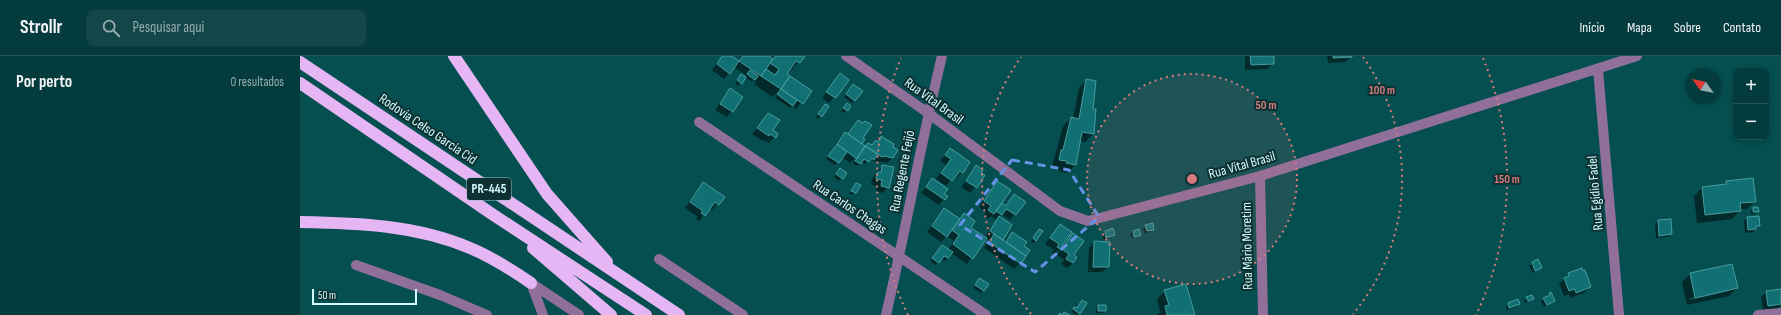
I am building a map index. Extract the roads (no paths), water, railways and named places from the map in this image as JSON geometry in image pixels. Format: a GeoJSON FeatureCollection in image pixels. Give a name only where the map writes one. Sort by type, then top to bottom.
{"type":"FeatureCollection","features":[{"type":"Feature","properties":{"kind":"highway"},"geometry":{"type":"LineString","coordinates":[[454,56],[547,194],[617,274]]}},
{"type":"Feature","properties":{"kind":"highway","name":"Rodovia Celso Garcia Cid"},"geometry":{"type":"LineString","coordinates":[[300,62],[679,315]]}},
{"type":"Feature","properties":{"kind":"highway","name":"PR-445"},"geometry":{"type":"LineString","coordinates":[[300,83],[492,214],[646,315]]}},
{"type":"Feature","properties":{"kind":"highway"},"geometry":{"type":"LineString","coordinates":[[492,214],[611,315]]}},
{"type":"Feature","properties":{"kind":"highway"},"geometry":{"type":"LineString","coordinates":[[300,222],[350,223],[404,228],[434,235],[471,248],[506,266],[531,283]]}},
{"type":"Feature","properties":{"kind":"street","name":"Rua Vital Brasil"},"geometry":{"type":"LineString","coordinates":[[846,56],[928,113],[1060,211],[1088,221],[1260,176],[1637,56]]}},
{"type":"Feature","properties":{"kind":"street","name":"Rua Regente Feijó"},"geometry":{"type":"LineString","coordinates":[[886,315],[928,113],[942,56]]}},
{"type":"Feature","properties":{"kind":"street","name":"Rua Egídio Fadel"},"geometry":{"type":"LineString","coordinates":[[1598,69],[1619,315]]}},
{"type":"Feature","properties":{"kind":"street","name":"Rua Carlos Chagas"},"geometry":{"type":"LineString","coordinates":[[699,122],[899,258],[986,315]]}},
{"type":"Feature","properties":{"kind":"street","name":"Rua Mário Moretim"},"geometry":{"type":"LineString","coordinates":[[1260,176],[1263,315]]}},
{"type":"Feature","properties":{"kind":"street"},"geometry":{"type":"LineString","coordinates":[[658,259],[742,315]]}},
{"type":"Feature","properties":{"kind":"street"},"geometry":{"type":"LineString","coordinates":[[356,265],[440,294],[487,315]]}},
{"type":"Feature","properties":{"kind":"street"},"geometry":{"type":"LineString","coordinates":[[531,283],[543,315]]}},
{"type":"Feature","properties":{"kind":"street"},"geometry":{"type":"LineString","coordinates":[[531,283],[579,315]]}},
{"type":"Feature","properties":{"kind":"street"},"geometry":{"type":"LineString","coordinates":[[1758,315],[1781,313]]}}]}
